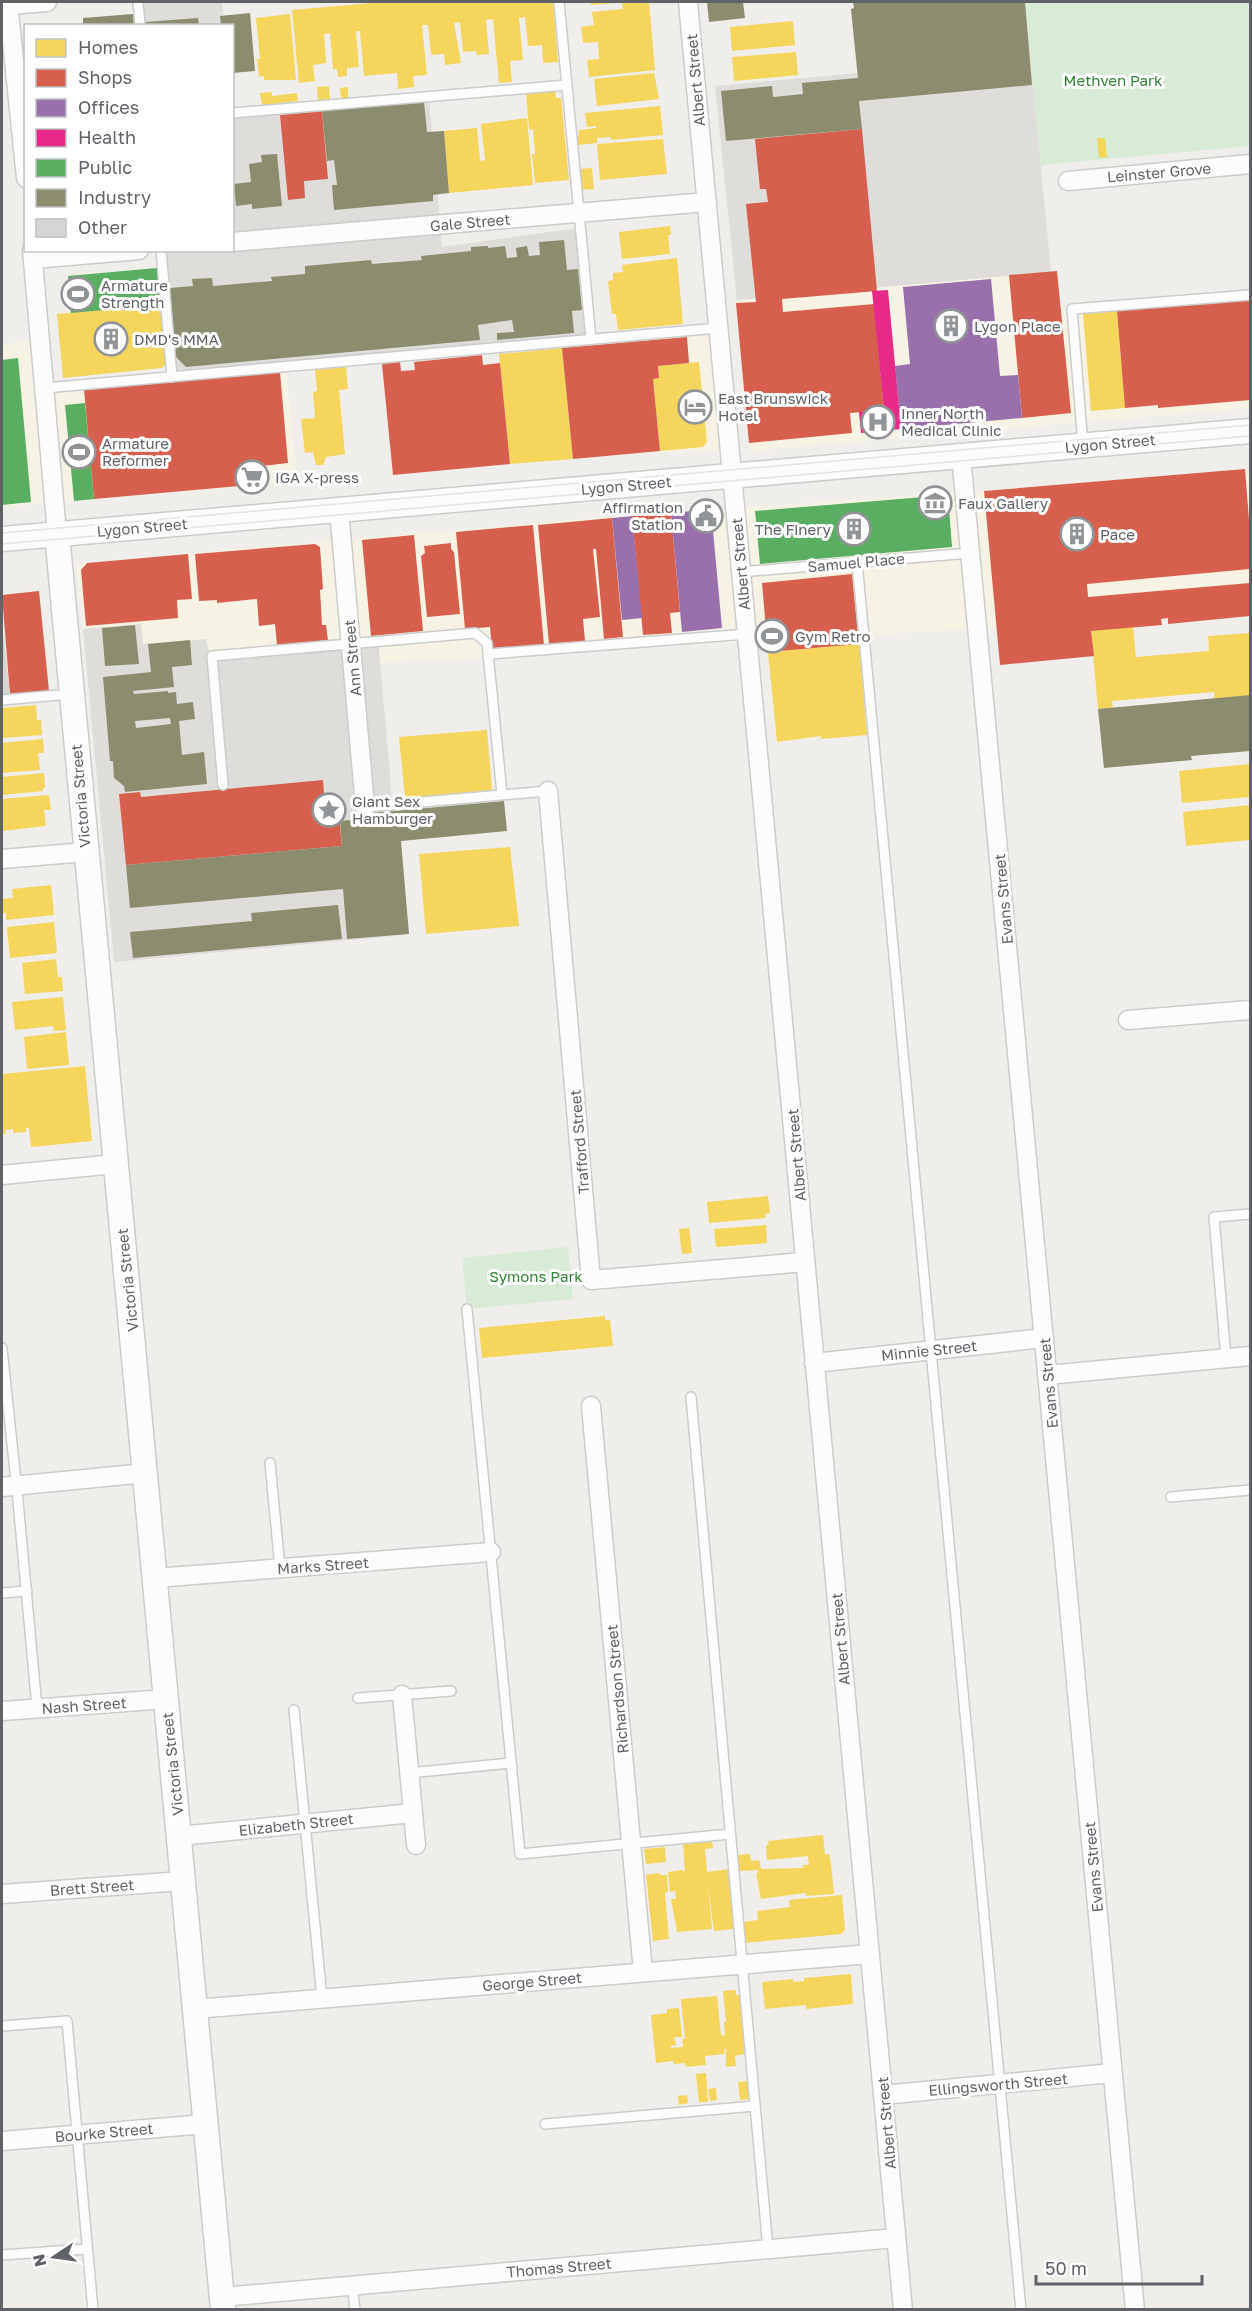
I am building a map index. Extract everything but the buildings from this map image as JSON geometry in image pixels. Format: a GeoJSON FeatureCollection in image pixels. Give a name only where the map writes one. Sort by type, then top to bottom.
{"type":"FeatureCollection","features":[{"type":"Feature","properties":{"kind":"street"},"geometry":{"type":"LineString","coordinates":[[24,157],[9,3],[48,2]]}},
{"type":"Feature","properties":{"kind":"street","name":"Albert Street"},"geometry":{"type":"LineString","coordinates":[[688,2],[903,2310]]}},
{"type":"Feature","properties":{"kind":"street","name":"Leinster Grove"},"geometry":{"type":"LineString","coordinates":[[1068,181],[1251,164]]}},
{"type":"Feature","properties":{"kind":"street","name":"Gale Street"},"geometry":{"type":"LineString","coordinates":[[234,243],[707,202]]}},
{"type":"Feature","properties":{"kind":"street"},"geometry":{"type":"LineString","coordinates":[[33,255],[97,252]]}},
{"type":"Feature","properties":{"kind":"street","name":"Victoria Street"},"geometry":{"type":"LineString","coordinates":[[33,255],[71,694],[146,1473],[222,2303]]}},
{"type":"Feature","properties":{"kind":"street","name":"Lygon Street"},"geometry":{"type":"LineString","coordinates":[[2,539],[1251,431]]}},
{"type":"Feature","properties":{"kind":"street","name":"Evans Street"},"geometry":{"type":"LineString","coordinates":[[961,456],[1135,2310]]}},
{"type":"Feature","properties":{"kind":"street","name":"Ann Street"},"geometry":{"type":"LineString","coordinates":[[339,510],[365,807]]}},
{"type":"Feature","properties":{"kind":"street","name":"Trafford Street"},"geometry":{"type":"LineString","coordinates":[[548,791],[591,1280],[806,1262]]}},
{"type":"Feature","properties":{"kind":"street"},"geometry":{"type":"LineString","coordinates":[[2,859],[86,852]]}},
{"type":"Feature","properties":{"kind":"street"},"geometry":{"type":"LineString","coordinates":[[1128,1020],[1251,1010]]}},
{"type":"Feature","properties":{"kind":"street"},"geometry":{"type":"LineString","coordinates":[[2,1175],[115,1164]]}},
{"type":"Feature","properties":{"kind":"street","name":"Minnie Street"},"geometry":{"type":"LineString","coordinates":[[814,1363],[1044,1338]]}},
{"type":"Feature","properties":{"kind":"street"},"geometry":{"type":"LineString","coordinates":[[1047,1375],[1251,1356]]}},
{"type":"Feature","properties":{"kind":"street","name":"Richardson Street"},"geometry":{"type":"LineString","coordinates":[[591,1406],[644,1972]]}},
{"type":"Feature","properties":{"kind":"street"},"geometry":{"type":"LineString","coordinates":[[9,1486],[146,1473]]}},
{"type":"Feature","properties":{"kind":"street","name":"Marks Street"},"geometry":{"type":"LineString","coordinates":[[155,1578],[491,1552]]}},
{"type":"Feature","properties":{"kind":"street"},"geometry":{"type":"LineString","coordinates":[[402,1695],[416,1845]]}},
{"type":"Feature","properties":{"kind":"street","name":"Nash Street"},"geometry":{"type":"LineString","coordinates":[[2,1711],[166,1698]]}},
{"type":"Feature","properties":{"kind":"street","name":"Elizabeth Street"},"geometry":{"type":"LineString","coordinates":[[179,1836],[413,1813]]}},
{"type":"Feature","properties":{"kind":"street","name":"Brett Street"},"geometry":{"type":"LineString","coordinates":[[2,1894],[183,1881]]}},
{"type":"Feature","properties":{"kind":"street","name":"George Street"},"geometry":{"type":"LineString","coordinates":[[195,2009],[870,1954]]}},
{"type":"Feature","properties":{"kind":"street","name":"Ellingsworth Street"},"geometry":{"type":"LineString","coordinates":[[883,2095],[1113,2073]]}},
{"type":"Feature","properties":{"kind":"street","name":"Bourke Street"},"geometry":{"type":"LineString","coordinates":[[2,2141],[206,2124]]}},
{"type":"Feature","properties":{"kind":"street","name":"Thomas Street"},"geometry":{"type":"LineString","coordinates":[[222,2303],[352,2285],[896,2238]]}},
{"type":"Feature","properties":{"kind":"lane"},"geometry":{"type":"LineString","coordinates":[[138,2],[140,24]]}},
{"type":"Feature","properties":{"kind":"lane"},"geometry":{"type":"LineString","coordinates":[[559,2],[591,339]]}},
{"type":"Feature","properties":{"kind":"lane"},"geometry":{"type":"LineString","coordinates":[[234,113],[567,85]]}},
{"type":"Feature","properties":{"kind":"lane"},"geometry":{"type":"LineString","coordinates":[[161,252],[172,377]]}},
{"type":"Feature","properties":{"kind":"lane"},"geometry":{"type":"LineString","coordinates":[[1083,445],[1072,309],[1251,295]]}},
{"type":"Feature","properties":{"kind":"lane"},"geometry":{"type":"LineString","coordinates":[[45,388],[718,328]]}},
{"type":"Feature","properties":{"kind":"lane","name":"Samuel Place"},"geometry":{"type":"LineString","coordinates":[[741,572],[970,553]]}},
{"type":"Feature","properties":{"kind":"lane"},"geometry":{"type":"LineString","coordinates":[[857,562],[1021,2310]]}},
{"type":"Feature","properties":{"kind":"lane"},"geometry":{"type":"LineString","coordinates":[[223,785],[212,656],[475,633],[487,643],[489,654],[502,794]]}},
{"type":"Feature","properties":{"kind":"lane"},"geometry":{"type":"LineString","coordinates":[[489,654],[747,634]]}},
{"type":"Feature","properties":{"kind":"lane"},"geometry":{"type":"LineString","coordinates":[[2,700],[71,694]]}},
{"type":"Feature","properties":{"kind":"lane"},"geometry":{"type":"LineString","coordinates":[[365,807],[548,791]]}},
{"type":"Feature","properties":{"kind":"lane"},"geometry":{"type":"LineString","coordinates":[[1226,1358],[1214,1217],[1251,1214]]}},
{"type":"Feature","properties":{"kind":"lane"},"geometry":{"type":"LineString","coordinates":[[467,1309],[520,1854],[730,1834]]}},
{"type":"Feature","properties":{"kind":"lane"},"geometry":{"type":"LineString","coordinates":[[2,1348],[9,1486],[27,1591],[37,1708]]}},
{"type":"Feature","properties":{"kind":"lane"},"geometry":{"type":"LineString","coordinates":[[691,1397],[768,2249]]}},
{"type":"Feature","properties":{"kind":"lane"},"geometry":{"type":"LineString","coordinates":[[270,1462],[280,1568]]}},
{"type":"Feature","properties":{"kind":"lane"},"geometry":{"type":"LineString","coordinates":[[1171,1497],[1251,1490]]}},
{"type":"Feature","properties":{"kind":"lane"},"geometry":{"type":"LineString","coordinates":[[2,1593],[27,1591]]}},
{"type":"Feature","properties":{"kind":"lane"},"geometry":{"type":"LineString","coordinates":[[358,1698],[451,1691]]}},
{"type":"Feature","properties":{"kind":"lane"},"geometry":{"type":"LineString","coordinates":[[294,1710],[322,1998]]}},
{"type":"Feature","properties":{"kind":"lane"},"geometry":{"type":"LineString","coordinates":[[409,1773],[511,1763]]}},
{"type":"Feature","properties":{"kind":"lane"},"geometry":{"type":"LineString","coordinates":[[2,2026],[67,2020],[93,2310]]}},
{"type":"Feature","properties":{"kind":"lane"},"geometry":{"type":"LineString","coordinates":[[545,2124],[754,2106]]}},
{"type":"Feature","properties":{"kind":"lane"},"geometry":{"type":"LineString","coordinates":[[2,2255],[87,2249]]}},
{"type":"Feature","properties":{"kind":"lane"},"geometry":{"type":"LineString","coordinates":[[352,2285],[355,2310]]}},
{"type":"Feature","properties":{"kind":"shaded area"},"geometry":{"type":"Polygon","coordinates":[[[135,2],[222,2],[224,24],[83,24],[83,19],[133,14],[135,2]]]}},
{"type":"Feature","properties":{"kind":"shaded area"},"geometry":{"type":"Polygon","coordinates":[[[929,2],[1025,2],[1051,272],[737,300],[715,86],[857,73],[851,9],[929,2]]]}},
{"type":"Feature","properties":{"kind":"shaded area"},"geometry":{"type":"Polygon","coordinates":[[[429,99],[442,247],[579,228],[589,337],[176,373],[164,252],[234,252],[234,116],[429,99]]]}},
{"type":"Feature","properties":{"kind":"shaded area"},"geometry":{"type":"Polygon","coordinates":[[[1057,271],[1061,310],[1250,295],[1250,408],[750,451],[737,300],[1057,271]]]}},
{"type":"Feature","properties":{"kind":"shaded area"},"geometry":{"type":"Polygon","coordinates":[[[718,328],[729,449],[654,453],[643,335],[718,328]]]}},
{"type":"Feature","properties":{"kind":"shaded area"},"geometry":{"type":"Polygon","coordinates":[[[41,341],[45,388],[286,367],[297,482],[2,507],[2,344],[41,341]]]}},
{"type":"Feature","properties":{"kind":"shaded area"},"geometry":{"type":"Polygon","coordinates":[[[1249,469],[1250,613],[379,663],[377,637],[209,652],[206,639],[143,644],[140,624],[83,629],[76,563],[632,515],[984,491],[1249,469]]]}},
{"type":"Feature","properties":{"kind":"shaded area"},"geometry":{"type":"Polygon","coordinates":[[[141,624],[143,644],[206,639],[209,651],[378,637],[404,935],[114,962],[83,629],[141,624]]]}},
{"type":"Feature","properties":{"kind":"green space","name":"Methven Park"},"geometry":{"type":"Polygon","coordinates":[[[1025,2],[1250,2],[1250,146],[1041,165],[1025,2]]]}},
{"type":"Feature","properties":{"kind":"green space","name":"Symons Park"},"geometry":{"type":"Polygon","coordinates":[[[568,1247],[573,1299],[467,1309],[462,1258],[568,1247]]]}},
{"type":"Feature","properties":{"kind":"tram line"},"geometry":{"type":"LineString","coordinates":[[2,533],[1250,425]]}},
{"type":"Feature","properties":{"kind":"tram line"},"geometry":{"type":"LineString","coordinates":[[2,544],[1250,436]]}},
{"type":"Feature","properties":{"kind":"place","name":"Armature Strength"},"geometry":{"type":"Point","coordinates":[78,294]}},
{"type":"Feature","properties":{"kind":"place","name":"Lygon Place"},"geometry":{"type":"Point","coordinates":[951,326]}},
{"type":"Feature","properties":{"kind":"place","name":"DMD's MMA"},"geometry":{"type":"Point","coordinates":[111,339]}},
{"type":"Feature","properties":{"kind":"place","name":"East Brunswick Hotel"},"geometry":{"type":"Point","coordinates":[695,407]}},
{"type":"Feature","properties":{"kind":"place","name":"Inner North Medical Clinic"},"geometry":{"type":"Point","coordinates":[878,422]}},
{"type":"Feature","properties":{"kind":"place","name":"Armature Reformer"},"geometry":{"type":"Point","coordinates":[79,452]}},
{"type":"Feature","properties":{"kind":"place","name":"IGA X-press"},"geometry":{"type":"Point","coordinates":[252,477]}},
{"type":"Feature","properties":{"kind":"place","name":"Faux Gallery"},"geometry":{"type":"Point","coordinates":[935,503]}},
{"type":"Feature","properties":{"kind":"place","name":"Affirmation Station"},"geometry":{"type":"Point","coordinates":[706,516]}},
{"type":"Feature","properties":{"kind":"place","name":"The Finery"},"geometry":{"type":"Point","coordinates":[854,529]}},
{"type":"Feature","properties":{"kind":"place","name":"Pace"},"geometry":{"type":"Point","coordinates":[1077,534]}},
{"type":"Feature","properties":{"kind":"place","name":"Gym Retro"},"geometry":{"type":"Point","coordinates":[772,636]}},
{"type":"Feature","properties":{"kind":"place","name":"Giant Sex Hamburger"},"geometry":{"type":"Point","coordinates":[329,810]}}]}
